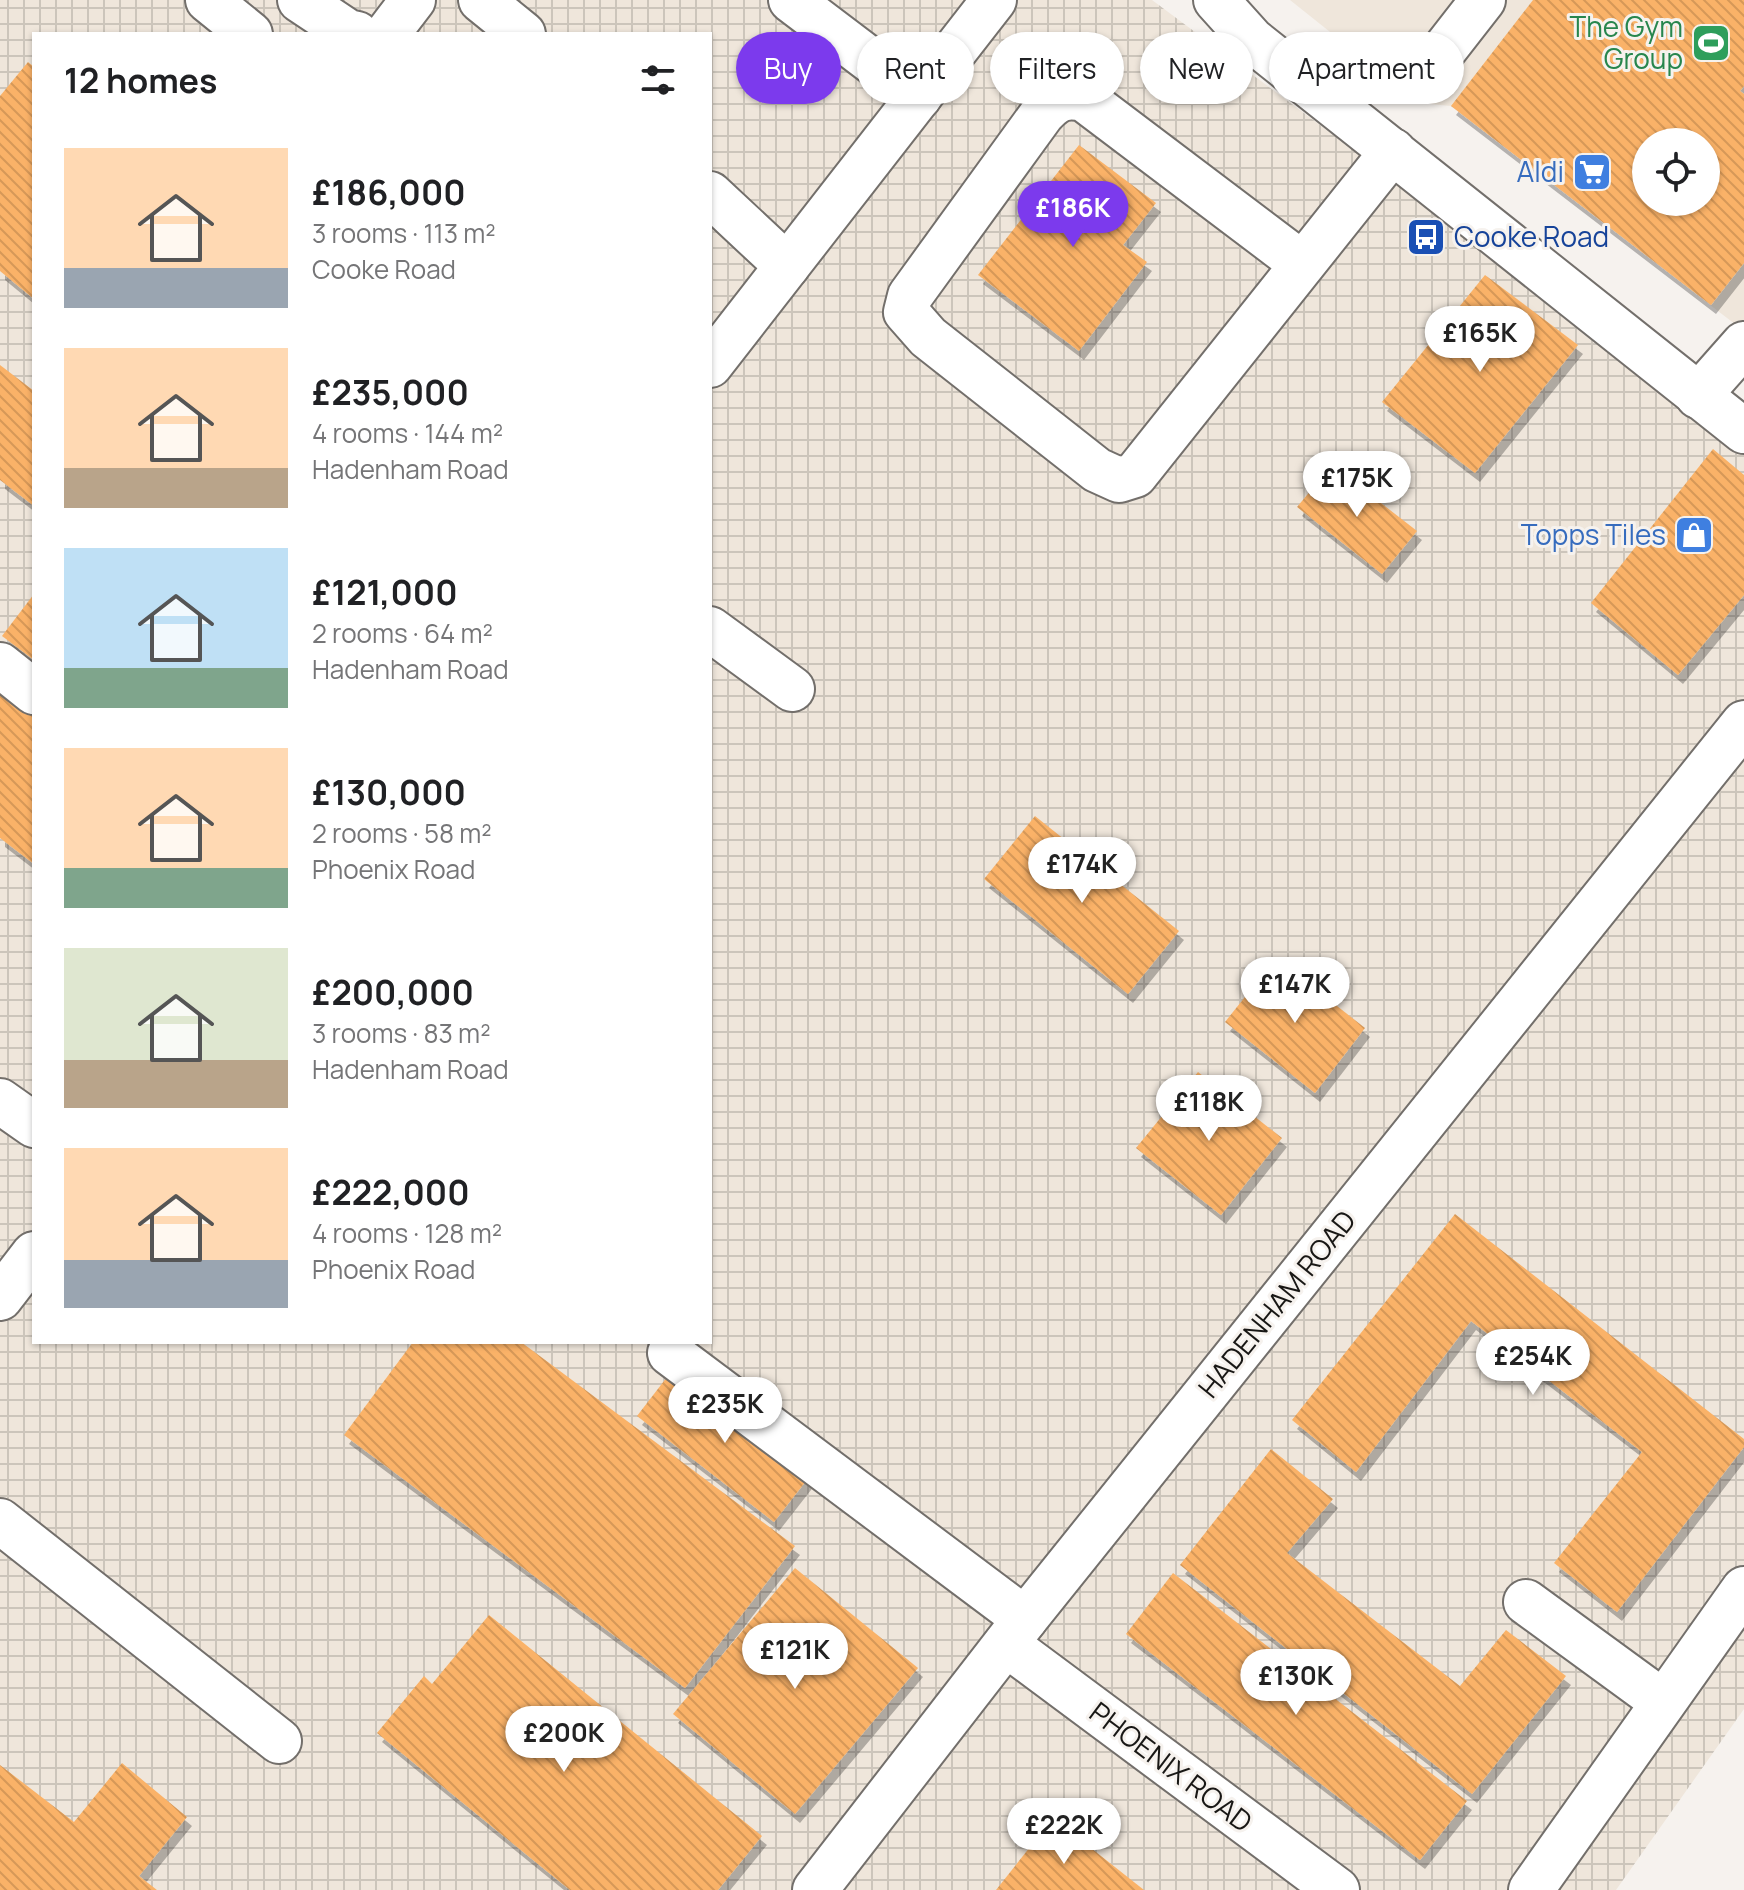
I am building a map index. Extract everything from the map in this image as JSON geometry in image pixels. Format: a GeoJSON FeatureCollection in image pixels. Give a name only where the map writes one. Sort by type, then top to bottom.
{"type":"FeatureCollection","features":[{"type":"Feature","properties":{"kind":"street"},"geometry":{"type":"LineString","coordinates":[[208,0],[248,32]]}},
{"type":"Feature","properties":{"kind":"street"},"geometry":{"type":"LineString","coordinates":[[300,0],[348,32]]}},
{"type":"Feature","properties":{"kind":"street"},"geometry":{"type":"LineString","coordinates":[[389,32],[413,0]]}},
{"type":"Feature","properties":{"kind":"street"},"geometry":{"type":"LineString","coordinates":[[481,0],[521,32]]}},
{"type":"Feature","properties":{"kind":"street"},"geometry":{"type":"LineString","coordinates":[[791,0],[857,50]]}},
{"type":"Feature","properties":{"kind":"street"},"geometry":{"type":"LineString","coordinates":[[969,32],[994,0]]}},
{"type":"Feature","properties":{"kind":"street"},"geometry":{"type":"LineString","coordinates":[[1216,0],[1252,40],[1744,431]]}},
{"type":"Feature","properties":{"kind":"street"},"geometry":{"type":"LineString","coordinates":[[1458,32],[1483,0]]}},
{"type":"Feature","properties":{"kind":"street"},"geometry":{"type":"LineString","coordinates":[[1301,263],[1084,99],[1068,96],[1054,101],[916,287],[906,312],[928,337],[1097,470],[1119,480],[1135,475],[1393,151]]}},
{"type":"Feature","properties":{"kind":"street"},"geometry":{"type":"LineString","coordinates":[[712,362],[914,104]]}},
{"type":"Feature","properties":{"kind":"street"},"geometry":{"type":"LineString","coordinates":[[712,196],[787,266]]}},
{"type":"Feature","properties":{"kind":"street"},"geometry":{"type":"LineString","coordinates":[[1698,396],[1744,344]]}},
{"type":"Feature","properties":{"kind":"street"},"geometry":{"type":"LineString","coordinates":[[712,630],[792,689]]}},
{"type":"Feature","properties":{"kind":"street"},"geometry":{"type":"LineString","coordinates":[[0,665],[32,690]]}},
{"type":"Feature","properties":{"kind":"street","name":"HADENHAM ROAD"},"geometry":{"type":"LineString","coordinates":[[815,1890],[1015,1632],[1744,723]]}},
{"type":"Feature","properties":{"kind":"street"},"geometry":{"type":"LineString","coordinates":[[0,1101],[32,1124]]}},
{"type":"Feature","properties":{"kind":"street"},"geometry":{"type":"LineString","coordinates":[[0,1298],[32,1257]]}},
{"type":"Feature","properties":{"kind":"street","name":"PHOENIX ROAD"},"geometry":{"type":"LineString","coordinates":[[670,1353],[1337,1890]]}},
{"type":"Feature","properties":{"kind":"street"},"geometry":{"type":"LineString","coordinates":[[0,1521],[279,1741]]}},
{"type":"Feature","properties":{"kind":"street"},"geometry":{"type":"LineString","coordinates":[[1531,1890],[1744,1589]]}},
{"type":"Feature","properties":{"kind":"street"},"geometry":{"type":"LineString","coordinates":[[1526,1602],[1663,1702]]}},
{"type":"Feature","properties":{"kind":"shaded area"},"geometry":{"type":"Polygon","coordinates":[[[0,0],[1152,0],[1195,32],[1140,32],[1140,104],[1253,104],[1253,75],[1269,87],[1269,104],[1292,104],[1744,440],[1744,1709],[1616,1890],[0,1890],[0,0]]]}},
{"type":"Feature","properties":{"kind":"shaded area","name":"Aldi"},"geometry":{"type":"Polygon","coordinates":[[[1290,0],[1744,0],[1744,331],[1451,106],[1430,104],[1464,104],[1464,32],[1330,32],[1290,0]]]}},
{"type":"Feature","properties":{"kind":"building","name":"Aldi"},"geometry":{"type":"Polygon","coordinates":[[[1533,0],[1744,0],[1744,86],[1740,91],[1744,94],[1744,263],[1711,305],[1451,106],[1464,104],[1464,89],[1533,0]]]}},
{"type":"Feature","properties":{"kind":"building"},"geometry":{"type":"Polygon","coordinates":[[[28,62],[32,65],[32,297],[0,271],[0,96],[28,62]]]}},
{"type":"Feature","properties":{"kind":"building"},"geometry":{"type":"Polygon","coordinates":[[[1079,145],[1156,203],[1123,245],[1147,262],[1079,351],[978,275],[1079,145]]]}},
{"type":"Feature","properties":{"kind":"building"},"geometry":{"type":"Polygon","coordinates":[[[1485,275],[1578,345],[1475,473],[1382,402],[1485,275]]]}},
{"type":"Feature","properties":{"kind":"building"},"geometry":{"type":"Polygon","coordinates":[[[0,365],[32,389],[32,504],[0,480],[0,365]]]}},
{"type":"Feature","properties":{"kind":"building","name":"Topps Tiles"},"geometry":{"type":"Polygon","coordinates":[[[1713,449],[1744,475],[1744,595],[1678,675],[1591,603],[1713,449]]]}},
{"type":"Feature","properties":{"kind":"building"},"geometry":{"type":"Polygon","coordinates":[[[1332,465],[1417,531],[1382,574],[1297,507],[1332,465]]]}},
{"type":"Feature","properties":{"kind":"building"},"geometry":{"type":"Polygon","coordinates":[[[32,597],[32,658],[2,636],[32,597]]]}},
{"type":"Feature","properties":{"kind":"building"},"geometry":{"type":"Polygon","coordinates":[[[0,682],[32,707],[32,862],[0,838],[0,682]]]}},
{"type":"Feature","properties":{"kind":"building"},"geometry":{"type":"Polygon","coordinates":[[[1035,816],[1179,931],[1128,994],[984,879],[1035,816]]]}},
{"type":"Feature","properties":{"kind":"building"},"geometry":{"type":"Polygon","coordinates":[[[1276,958],[1365,1028],[1315,1093],[1225,1022],[1276,958]]]}},
{"type":"Feature","properties":{"kind":"building"},"geometry":{"type":"Polygon","coordinates":[[[1198,1072],[1282,1138],[1221,1215],[1136,1148],[1198,1072]]]}},
{"type":"Feature","properties":{"kind":"building"},"geometry":{"type":"Polygon","coordinates":[[[1455,1214],[1744,1439],[1744,1447],[1617,1612],[1554,1563],[1642,1452],[1471,1321],[1356,1472],[1292,1420],[1455,1214]]]}},
{"type":"Feature","properties":{"kind":"building"},"geometry":{"type":"Polygon","coordinates":[[[412,1344],[524,1344],[795,1546],[685,1688],[344,1435],[412,1344]]]}},
{"type":"Feature","properties":{"kind":"building"},"geometry":{"type":"Polygon","coordinates":[[[674,1368],[813,1472],[774,1522],[637,1416],[674,1368]]]}},
{"type":"Feature","properties":{"kind":"building"},"geometry":{"type":"Polygon","coordinates":[[[1271,1449],[1333,1499],[1287,1553],[1460,1686],[1506,1630],[1566,1676],[1472,1794],[1180,1565],[1271,1449]]]}},
{"type":"Feature","properties":{"kind":"building"},"geometry":{"type":"Polygon","coordinates":[[[795,1568],[918,1668],[795,1814],[673,1714],[795,1568]]]}},
{"type":"Feature","properties":{"kind":"building"},"geometry":{"type":"Polygon","coordinates":[[[1173,1573],[1467,1801],[1420,1860],[1126,1634],[1173,1573]]]}},
{"type":"Feature","properties":{"kind":"building"},"geometry":{"type":"Polygon","coordinates":[[[489,1615],[762,1836],[718,1890],[570,1890],[377,1733],[424,1676],[432,1684],[489,1615]]]}},
{"type":"Feature","properties":{"kind":"building"},"geometry":{"type":"Polygon","coordinates":[[[122,1763],[187,1817],[139,1876],[157,1890],[0,1890],[0,1765],[74,1822],[122,1763]]]}},
{"type":"Feature","properties":{"kind":"building"},"geometry":{"type":"Polygon","coordinates":[[[1053,1818],[1144,1890],[996,1890],[1053,1818]]]}},
{"type":"Feature","properties":{"kind":"place","name":"The Gym Group"},"geometry":{"type":"Point","coordinates":[1711,43]}},
{"type":"Feature","properties":{"kind":"place","name":"Aldi"},"geometry":{"type":"Point","coordinates":[1592,172]}},
{"type":"Feature","properties":{"kind":"place","name":"Cooke Road"},"geometry":{"type":"Point","coordinates":[1426,237]}},
{"type":"Feature","properties":{"kind":"place","name":"Topps Tiles"},"geometry":{"type":"Point","coordinates":[1694,535]}}]}
